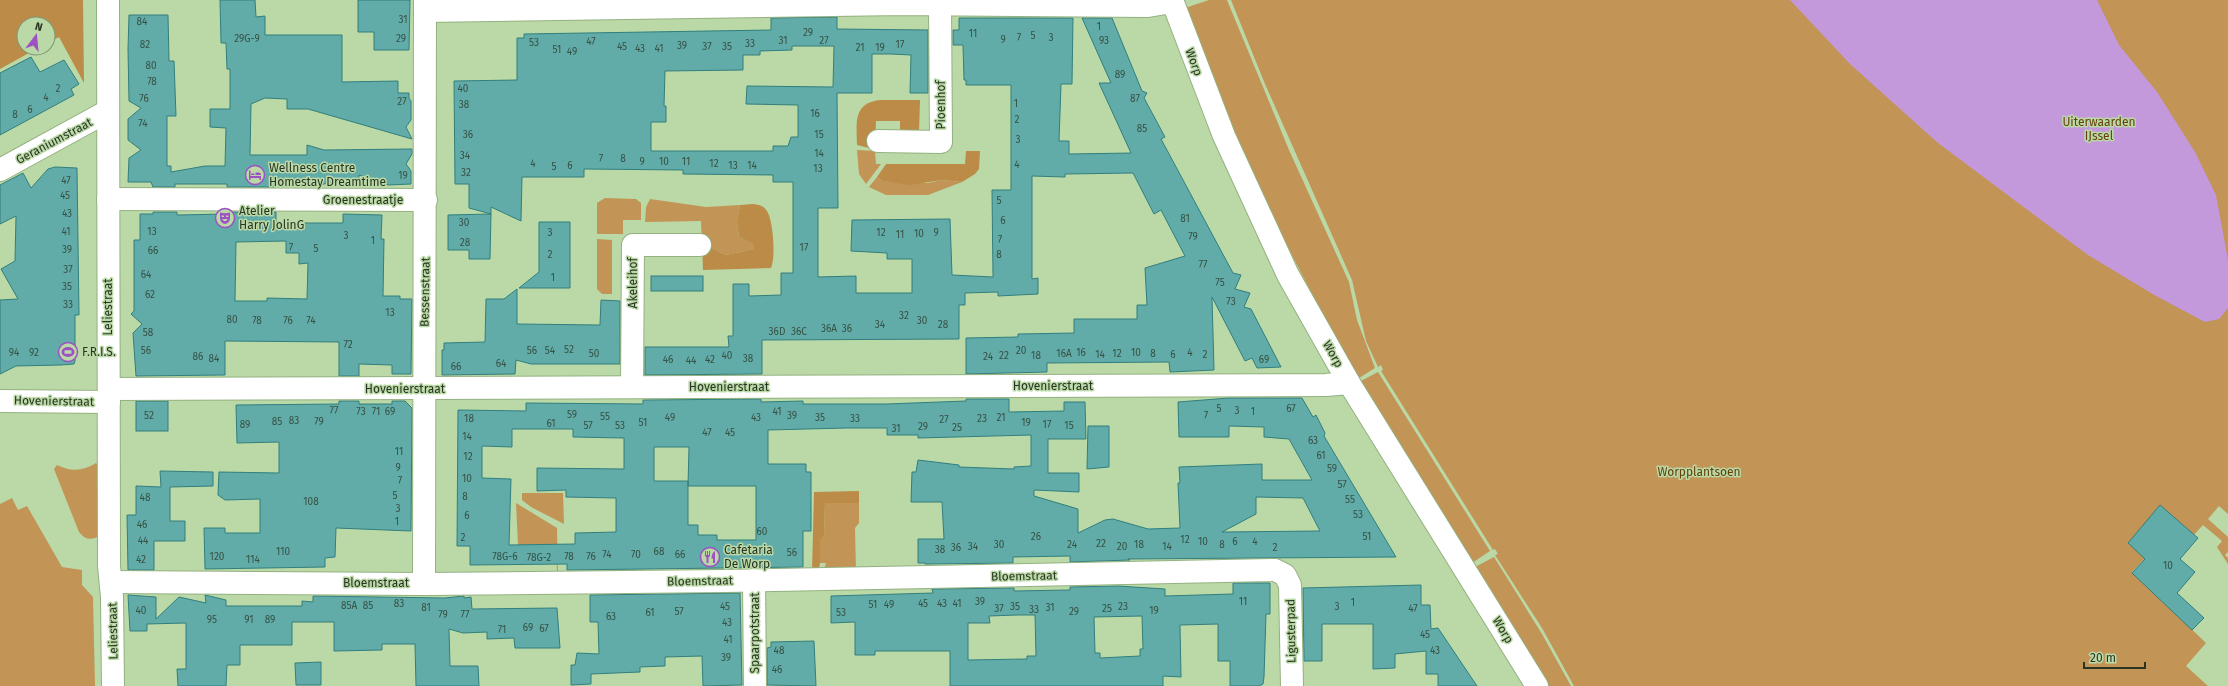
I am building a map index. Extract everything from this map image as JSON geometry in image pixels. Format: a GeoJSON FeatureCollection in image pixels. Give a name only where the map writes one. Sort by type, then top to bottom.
{"type":"FeatureCollection","features":[{"type":"Feature","properties":{"kind":"street","name":"Leliestraat"},"geometry":{"type":"LineString","coordinates":[[108,0],[109,566],[111,582],[113,686]]}},
{"type":"Feature","properties":{"kind":"street"},"geometry":{"type":"LineString","coordinates":[[425,6],[817,3],[1148,6],[1172,1]]}},
{"type":"Feature","properties":{"kind":"street","name":"Worp"},"geometry":{"type":"LineString","coordinates":[[1172,1],[1224,136],[1288,275],[1349,382],[1537,686]]}},
{"type":"Feature","properties":{"kind":"street","name":"Pioenhof"},"geometry":{"type":"LineString","coordinates":[[878,141],[941,142],[940,5]]}},
{"type":"Feature","properties":{"kind":"street","name":"Bessenstraat"},"geometry":{"type":"LineString","coordinates":[[424,584],[426,200],[425,6]]}},
{"type":"Feature","properties":{"kind":"street","name":"Geraniumstraat"},"geometry":{"type":"LineString","coordinates":[[0,170],[108,111]]}},
{"type":"Feature","properties":{"kind":"street","name":"Groenestraatje"},"geometry":{"type":"LineString","coordinates":[[108,199],[426,200]]}},
{"type":"Feature","properties":{"kind":"street","name":"Akeleihof"},"geometry":{"type":"LineString","coordinates":[[632,387],[633,245],[700,245]]}},
{"type":"Feature","properties":{"kind":"street","name":"Hovenierstraat"},"geometry":{"type":"LineString","coordinates":[[0,401],[109,396],[424,389],[1326,385],[1349,382]]}},
{"type":"Feature","properties":{"kind":"street","name":"Bloemstraat"},"geometry":{"type":"LineString","coordinates":[[111,582],[424,584],[754,580],[1272,570],[1282,572],[1287,577]]}},
{"type":"Feature","properties":{"kind":"street","name":"Ligusterpad"},"geometry":{"type":"LineString","coordinates":[[1287,577],[1290,587],[1292,686]]}},
{"type":"Feature","properties":{"kind":"street","name":"Spaarpotstraat"},"geometry":{"type":"LineString","coordinates":[[754,580],[755,686]]}},
{"type":"Feature","properties":{"kind":"green space"},"geometry":{"type":"Polygon","coordinates":[[[1209,0],[1227,0],[1289,150],[1349,282],[1357,320],[1375,368],[1359,378],[1324,316],[1275,221],[1244,157],[1200,52],[1185,8],[1209,0]]]}},
{"type":"Feature","properties":{"kind":"green space","name":"Worpplantsoen"},"geometry":{"type":"Polygon","coordinates":[[[1231,0],[2228,0],[2228,514],[2219,506],[2208,519],[2228,537],[2228,552],[2225,555],[2228,558],[2228,564],[2217,547],[2222,541],[2203,525],[2191,538],[2176,525],[2132,572],[2206,643],[2186,666],[2208,686],[1574,686],[1542,628],[1495,555],[1498,554],[1495,549],[1493,550],[1381,371],[1383,370],[1381,365],[1378,367],[1366,341],[1352,280],[1265,84],[1231,0]]]}},
{"type":"Feature","properties":{"kind":"green space"},"geometry":{"type":"Polygon","coordinates":[[[857,150],[875,151],[876,164],[881,164],[866,184],[859,174],[857,150]]]}},
{"type":"Feature","properties":{"kind":"green space"},"geometry":{"type":"Polygon","coordinates":[[[877,177],[883,181],[928,183],[942,180],[962,182],[928,195],[886,195],[869,187],[877,177]]]}},
{"type":"Feature","properties":{"kind":"green space"},"geometry":{"type":"Polygon","coordinates":[[[605,198],[636,199],[641,203],[641,220],[623,220],[623,234],[597,234],[597,203],[605,198]]]}},
{"type":"Feature","properties":{"kind":"green space"},"geometry":{"type":"Polygon","coordinates":[[[650,199],[706,207],[740,205],[737,222],[739,237],[755,244],[754,249],[726,255],[710,247],[702,246],[701,221],[645,222],[646,207],[650,199]]]}},
{"type":"Feature","properties":{"kind":"green space"},"geometry":{"type":"Polygon","coordinates":[[[597,239],[612,240],[612,294],[602,294],[597,289],[597,239]]]}},
{"type":"Feature","properties":{"kind":"green space"},"geometry":{"type":"Polygon","coordinates":[[[1378,372],[1490,551],[1472,563],[1361,381],[1378,372]]]}},
{"type":"Feature","properties":{"kind":"green space"},"geometry":{"type":"Polygon","coordinates":[[[96,463],[103,470],[100,535],[89,539],[84,537],[79,532],[54,469],[57,465],[67,469],[77,470],[86,468],[96,463]]]}},
{"type":"Feature","properties":{"kind":"green space"},"geometry":{"type":"Polygon","coordinates":[[[522,493],[563,493],[564,524],[531,507],[522,500],[522,493]]]}},
{"type":"Feature","properties":{"kind":"green space"},"geometry":{"type":"Polygon","coordinates":[[[12,498],[18,510],[27,506],[62,567],[82,570],[82,585],[93,597],[95,686],[0,686],[0,504],[12,498]]]}},
{"type":"Feature","properties":{"kind":"green space"},"geometry":{"type":"Polygon","coordinates":[[[516,503],[557,528],[558,575],[556,545],[518,545],[516,503]]]}},
{"type":"Feature","properties":{"kind":"green space"},"geometry":{"type":"Polygon","coordinates":[[[825,503],[859,503],[859,523],[855,528],[856,572],[823,573],[826,563],[820,563],[820,539],[824,536],[825,503]]]}},
{"type":"Feature","properties":{"kind":"green space"},"geometry":{"type":"Polygon","coordinates":[[[1494,557],[1542,634],[1571,686],[1549,686],[1475,567],[1494,557]]]}},
{"type":"Feature","properties":{"kind":"shaded area"},"geometry":{"type":"Polygon","coordinates":[[[0,0],[83,0],[84,83],[59,37],[56,39],[56,16],[16,16],[16,56],[24,56],[0,69],[0,0]]]}},
{"type":"Feature","properties":{"kind":"shaded area","name":"Uiterwaarden IJssel"},"geometry":{"type":"Polygon","coordinates":[[[1790,0],[2097,0],[2119,45],[2157,92],[2195,152],[2216,195],[2228,260],[2228,308],[2219,319],[2205,322],[2156,296],[2088,255],[1938,143],[1850,64],[1790,0]]]}},
{"type":"Feature","properties":{"kind":"shaded area"},"geometry":{"type":"Polygon","coordinates":[[[879,100],[920,100],[919,133],[900,133],[900,121],[876,121],[875,143],[869,148],[857,145],[857,123],[860,110],[870,102],[879,100]]]}},
{"type":"Feature","properties":{"kind":"shaded area"},"geometry":{"type":"Polygon","coordinates":[[[966,151],[980,151],[979,169],[975,174],[962,182],[942,180],[910,185],[883,181],[877,177],[886,164],[965,164],[966,151]]]}},
{"type":"Feature","properties":{"kind":"shaded area"},"geometry":{"type":"Polygon","coordinates":[[[753,204],[761,206],[767,211],[771,222],[774,248],[773,263],[771,268],[703,270],[702,246],[710,247],[726,255],[754,249],[754,244],[739,237],[737,222],[740,205],[753,204]]]}},
{"type":"Feature","properties":{"kind":"shaded area"},"geometry":{"type":"Polygon","coordinates":[[[859,491],[859,503],[825,503],[824,536],[820,540],[820,563],[818,573],[812,572],[814,492],[859,491]]]}},
{"type":"Feature","properties":{"kind":"building"},"geometry":{"type":"Polygon","coordinates":[[[220,0],[255,0],[256,17],[265,16],[265,35],[342,35],[342,82],[398,81],[398,93],[409,93],[409,98],[411,101],[411,120],[406,127],[412,139],[308,109],[287,109],[287,99],[265,98],[251,104],[250,155],[307,155],[307,145],[324,150],[412,149],[412,154],[406,164],[411,171],[411,184],[388,185],[359,175],[359,180],[351,185],[341,185],[341,180],[320,185],[276,185],[276,187],[227,187],[227,184],[175,184],[175,187],[153,187],[151,182],[128,182],[129,158],[141,150],[128,140],[128,119],[141,108],[129,101],[129,15],[168,15],[169,61],[174,61],[176,116],[167,116],[167,166],[171,166],[171,172],[205,166],[225,166],[226,128],[210,127],[210,109],[230,109],[230,69],[227,69],[226,43],[221,43],[220,0]]]}},
{"type":"Feature","properties":{"kind":"building"},"geometry":{"type":"Polygon","coordinates":[[[358,0],[410,0],[409,50],[374,50],[374,32],[358,32],[358,0]]]}},
{"type":"Feature","properties":{"kind":"building"},"geometry":{"type":"Polygon","coordinates":[[[837,17],[837,29],[928,30],[928,93],[910,93],[911,55],[872,54],[872,93],[837,93],[838,208],[818,208],[818,277],[856,276],[856,293],[912,293],[912,259],[887,259],[887,253],[851,251],[852,220],[950,219],[952,275],[993,277],[992,190],[1011,190],[1011,85],[966,85],[966,80],[964,80],[963,45],[953,45],[953,30],[959,30],[959,18],[1073,18],[1072,84],[1061,84],[1059,141],[1069,141],[1069,154],[1131,153],[1099,83],[1111,83],[1082,18],[1112,18],[1142,91],[1147,93],[1144,98],[1165,137],[1161,139],[1233,273],[1241,275],[1235,289],[1250,293],[1244,307],[1251,309],[1281,367],[1257,368],[1252,358],[1245,361],[1212,297],[1214,370],[1170,372],[1169,362],[1047,363],[1047,372],[966,374],[966,338],[1018,337],[1018,334],[1074,333],[1074,319],[1137,319],[1137,305],[1147,305],[1145,268],[1185,256],[1161,210],[1154,214],[1133,173],[1065,174],[1065,177],[1032,176],[1032,279],[1038,278],[1038,294],[998,296],[998,292],[965,293],[965,305],[959,305],[959,339],[762,340],[762,374],[645,375],[645,347],[729,347],[728,336],[733,336],[733,284],[749,284],[749,296],[781,295],[781,273],[793,273],[793,182],[773,182],[773,175],[683,174],[683,170],[584,169],[584,177],[522,177],[521,221],[491,207],[491,214],[469,208],[469,184],[455,184],[454,81],[517,80],[517,38],[524,38],[524,34],[771,30],[771,18],[837,17]],[[792,46],[792,50],[760,51],[760,55],[743,55],[743,70],[665,71],[664,106],[666,106],[666,122],[651,122],[651,151],[773,151],[773,146],[788,146],[791,137],[798,137],[798,105],[746,104],[747,86],[833,87],[834,46],[792,46]]]}},
{"type":"Feature","properties":{"kind":"building"},"geometry":{"type":"Polygon","coordinates":[[[31,57],[40,72],[64,60],[79,84],[71,89],[74,95],[0,135],[0,73],[31,57]]]}},
{"type":"Feature","properties":{"kind":"building"},"geometry":{"type":"Polygon","coordinates":[[[55,167],[77,168],[79,315],[75,315],[75,361],[74,364],[16,366],[0,374],[0,300],[18,299],[1,269],[15,261],[16,216],[0,224],[0,185],[23,173],[31,188],[48,169],[55,167]]]}},
{"type":"Feature","properties":{"kind":"building"},"geometry":{"type":"Polygon","coordinates":[[[153,212],[177,212],[177,215],[226,214],[227,212],[276,212],[276,223],[343,223],[343,214],[382,215],[381,239],[384,239],[383,296],[400,296],[400,299],[412,299],[411,374],[392,374],[392,365],[359,364],[359,376],[339,376],[339,342],[225,341],[225,375],[136,376],[133,333],[142,324],[131,314],[134,311],[134,240],[140,240],[140,214],[153,214],[153,212]],[[286,241],[236,242],[235,301],[267,301],[267,298],[307,299],[308,263],[299,264],[299,253],[286,253],[286,241]]]}},
{"type":"Feature","properties":{"kind":"building"},"geometry":{"type":"Polygon","coordinates":[[[491,214],[490,259],[469,259],[469,250],[448,250],[448,215],[491,214]]]}},
{"type":"Feature","properties":{"kind":"building"},"geometry":{"type":"Polygon","coordinates":[[[539,222],[570,222],[570,288],[519,288],[539,272],[539,222]]]}},
{"type":"Feature","properties":{"kind":"building"},"geometry":{"type":"Polygon","coordinates":[[[651,276],[703,276],[703,291],[651,291],[651,276]]]}},
{"type":"Feature","properties":{"kind":"building"},"geometry":{"type":"Polygon","coordinates":[[[517,289],[517,324],[600,325],[601,300],[620,301],[620,364],[531,364],[516,360],[515,374],[442,375],[442,350],[444,350],[444,343],[485,342],[486,299],[504,299],[517,289]]]}},
{"type":"Feature","properties":{"kind":"building"},"geometry":{"type":"Polygon","coordinates":[[[1229,398],[1302,398],[1313,417],[1316,415],[1325,433],[1324,436],[1396,557],[1128,559],[1130,560],[1070,562],[1070,556],[1013,557],[1013,563],[918,563],[918,539],[944,539],[942,502],[911,502],[912,472],[916,472],[918,460],[959,465],[959,467],[1014,469],[1014,467],[1031,466],[1031,435],[918,438],[918,435],[887,435],[887,428],[768,430],[768,464],[806,464],[806,472],[811,472],[811,531],[803,531],[803,567],[567,570],[567,564],[470,565],[470,546],[457,546],[458,410],[526,411],[526,403],[643,404],[643,400],[761,399],[761,402],[803,401],[803,404],[887,404],[966,401],[966,399],[1009,399],[1009,412],[1064,411],[1064,402],[1085,402],[1086,439],[1048,439],[1048,473],[1079,473],[1079,492],[1034,490],[1034,496],[1078,509],[1078,533],[1105,520],[1113,519],[1148,529],[1180,528],[1178,483],[1180,483],[1179,467],[1262,464],[1262,480],[1312,480],[1289,439],[1264,437],[1264,427],[1229,426],[1229,437],[1179,437],[1178,402],[1229,398]],[[512,429],[512,447],[482,446],[482,478],[511,479],[509,545],[575,544],[575,533],[616,532],[616,498],[566,497],[566,490],[537,491],[537,468],[624,469],[624,438],[573,437],[573,429],[512,429]],[[654,447],[654,481],[688,481],[688,486],[689,447],[654,447]],[[688,486],[688,525],[698,525],[698,535],[717,535],[717,540],[756,540],[756,486],[688,486]],[[1256,497],[1256,514],[1222,532],[1320,531],[1303,498],[1256,497]]]}},
{"type":"Feature","properties":{"kind":"building"},"geometry":{"type":"Polygon","coordinates":[[[136,401],[168,401],[168,431],[136,431],[136,401]]]}},
{"type":"Feature","properties":{"kind":"building"},"geometry":{"type":"Polygon","coordinates":[[[339,401],[359,401],[359,404],[392,404],[392,401],[405,401],[412,408],[411,531],[336,528],[335,557],[325,558],[325,567],[205,569],[204,528],[225,528],[225,533],[260,533],[260,499],[225,500],[218,495],[219,472],[279,473],[279,442],[237,443],[236,405],[339,404],[339,401]]]}},
{"type":"Feature","properties":{"kind":"building"},"geometry":{"type":"Polygon","coordinates":[[[1088,426],[1109,426],[1109,467],[1087,469],[1088,426]]]}},
{"type":"Feature","properties":{"kind":"building"},"geometry":{"type":"Polygon","coordinates":[[[160,471],[213,472],[213,486],[170,487],[170,521],[185,521],[185,541],[154,541],[154,570],[128,570],[127,515],[136,515],[136,486],[161,487],[160,471]]]}},
{"type":"Feature","properties":{"kind":"building"},"geometry":{"type":"Polygon","coordinates":[[[2160,505],[2198,538],[2180,559],[2195,572],[2177,593],[2204,618],[2192,630],[2132,573],[2145,559],[2128,543],[2160,505]]]}},
{"type":"Feature","properties":{"kind":"building"},"geometry":{"type":"Polygon","coordinates":[[[1233,583],[1270,583],[1270,614],[1266,614],[1264,677],[1263,684],[1259,686],[1230,686],[1230,661],[1218,661],[1218,624],[1180,625],[1181,677],[1163,676],[1163,686],[950,686],[950,651],[875,651],[875,655],[855,655],[855,622],[831,623],[831,596],[933,593],[932,589],[1014,588],[1014,591],[1070,590],[1070,587],[1118,586],[1165,589],[1165,596],[1233,594],[1233,583]],[[1035,615],[989,616],[990,623],[968,623],[968,660],[1027,659],[1027,656],[1036,656],[1035,615]],[[1142,616],[1094,617],[1095,653],[1100,653],[1100,658],[1140,656],[1140,649],[1143,649],[1142,616]]]}},
{"type":"Feature","properties":{"kind":"building"},"geometry":{"type":"Polygon","coordinates":[[[1421,585],[1421,605],[1430,605],[1431,629],[1438,628],[1477,686],[1438,686],[1438,674],[1426,674],[1426,651],[1395,654],[1395,668],[1373,669],[1373,624],[1322,624],[1322,661],[1304,661],[1303,588],[1421,585]]]}},
{"type":"Feature","properties":{"kind":"building"},"geometry":{"type":"Polygon","coordinates":[[[740,593],[742,685],[703,686],[702,656],[665,657],[665,666],[640,667],[640,672],[591,674],[591,684],[571,685],[571,665],[575,665],[577,653],[599,654],[598,622],[590,622],[590,595],[740,593]]]}},
{"type":"Feature","properties":{"kind":"building"},"geometry":{"type":"Polygon","coordinates":[[[128,595],[156,597],[156,619],[179,597],[206,603],[205,595],[226,600],[226,606],[302,606],[302,601],[313,602],[313,596],[445,598],[464,596],[464,598],[471,597],[472,609],[557,608],[560,648],[515,648],[514,638],[487,639],[487,632],[463,633],[449,629],[450,666],[478,666],[479,686],[416,686],[415,644],[382,644],[382,650],[334,651],[334,622],[292,622],[292,645],[240,645],[240,665],[227,665],[226,686],[178,686],[177,669],[186,669],[186,623],[147,624],[147,631],[130,631],[128,595]]]}},
{"type":"Feature","properties":{"kind":"building"},"geometry":{"type":"Polygon","coordinates":[[[814,641],[816,686],[767,685],[767,648],[771,647],[771,642],[814,641]]]}},
{"type":"Feature","properties":{"kind":"building"},"geometry":{"type":"Polygon","coordinates":[[[321,662],[321,685],[296,685],[295,663],[321,662]]]}},
{"type":"Feature","properties":{"kind":"place","name":"Wellness Centre Homestay Dreamtime"},"geometry":{"type":"Point","coordinates":[255,175]}},
{"type":"Feature","properties":{"kind":"place","name":"Atelier Harry JolinG"},"geometry":{"type":"Point","coordinates":[225,218]}},
{"type":"Feature","properties":{"kind":"place","name":"F.R.I.S."},"geometry":{"type":"Point","coordinates":[68,352]}},
{"type":"Feature","properties":{"kind":"place","name":"Cafetaria De Worp"},"geometry":{"type":"Point","coordinates":[710,557]}}]}
